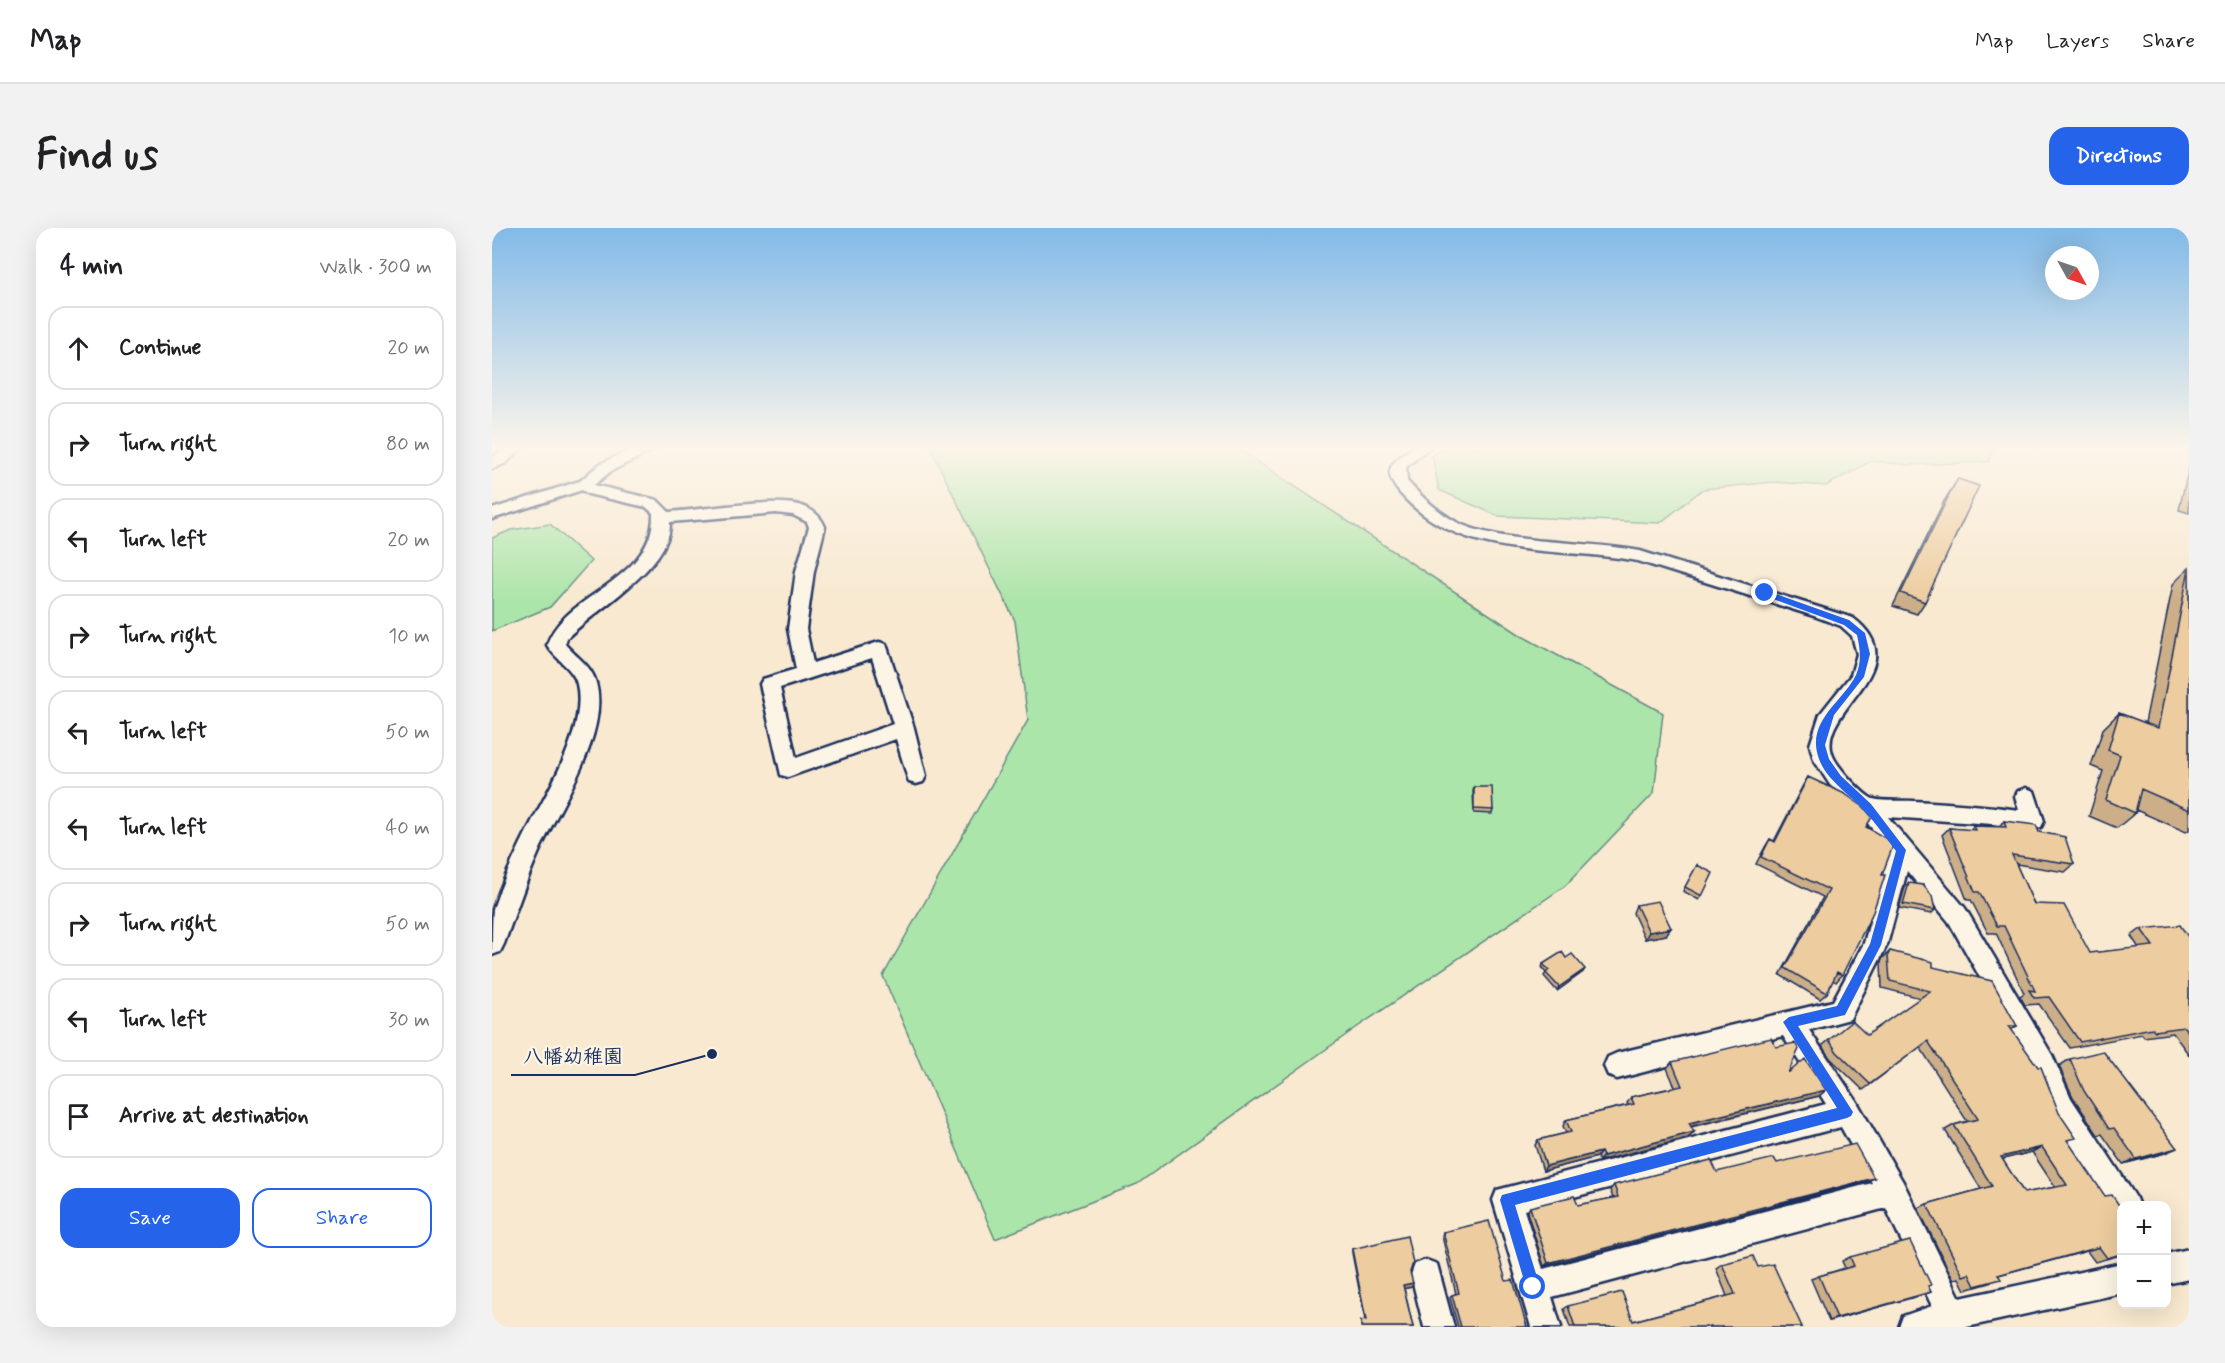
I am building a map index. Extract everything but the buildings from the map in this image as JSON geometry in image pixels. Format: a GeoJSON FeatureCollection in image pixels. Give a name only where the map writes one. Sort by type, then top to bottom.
{"type":"FeatureCollection","features":[{"type":"Feature","properties":{"kind":"street"},"geometry":{"type":"LineString","coordinates":[[492,514],[541,498]]}},
{"type":"Feature","properties":{"kind":"street"},"geometry":{"type":"LineString","coordinates":[[492,944],[527,853],[575,754],[587,718],[589,696],[584,675],[577,665],[559,650],[556,645],[558,635],[637,569],[660,536],[661,512],[651,503],[629,498]]}},
{"type":"Feature","properties":{"kind":"street"},"geometry":{"type":"LineString","coordinates":[[1412,498],[1457,529],[1493,540],[1614,551],[1640,556],[1820,612],[1846,622],[1861,633],[1866,654],[1860,677],[1830,714],[1820,745],[1824,760],[1837,779],[1867,807],[1957,915],[2043,1064],[2061,1108],[2122,1201]]}},
{"type":"Feature","properties":{"kind":"street"},"geometry":{"type":"LineString","coordinates":[[662,518],[776,508],[797,510],[813,519],[817,528],[805,571],[796,629],[806,673]]}},
{"type":"Feature","properties":{"kind":"street"},"geometry":{"type":"LineString","coordinates":[[904,728],[788,768],[770,684],[879,649],[904,728],[916,776]]}},
{"type":"Feature","properties":{"kind":"street"},"geometry":{"type":"LineString","coordinates":[[1867,807],[1994,815],[2033,821],[2026,797]]}},
{"type":"Feature","properties":{"kind":"street"},"geometry":{"type":"LineString","coordinates":[[1617,1066],[1841,1011],[1875,945],[1901,850]]}},
{"type":"Feature","properties":{"kind":"street"},"geometry":{"type":"LineString","coordinates":[[1789,1022],[1847,1112],[1893,1192],[1952,1315]]}},
{"type":"Feature","properties":{"kind":"street"},"geometry":{"type":"LineString","coordinates":[[1545,1327],[1507,1200],[1847,1112]]}},
{"type":"Feature","properties":{"kind":"street"},"geometry":{"type":"LineString","coordinates":[[1533,1287],[1893,1192]]}},
{"type":"Feature","properties":{"kind":"street"},"geometry":{"type":"LineString","coordinates":[[1426,1275],[1438,1327]]}},
{"type":"Feature","properties":{"kind":"street"},"geometry":{"type":"LineString","coordinates":[[1914,1327],[1952,1315],[2117,1279]]}},
{"type":"Feature","properties":{"kind":"green space"},"geometry":{"type":"Polygon","coordinates":[[[955,498],[1313,498],[1522,636],[1663,713],[1654,793],[1565,886],[1353,1030],[1137,1184],[995,1239],[883,976],[1028,720],[1015,621],[955,498]]]}},
{"type":"Feature","properties":{"kind":"green space"},"geometry":{"type":"Polygon","coordinates":[[[1458,498],[1691,498],[1660,523],[1498,516],[1458,498]]]}},
{"type":"Feature","properties":{"kind":"green space"},"geometry":{"type":"Polygon","coordinates":[[[550,524],[591,561],[550,607],[492,631],[492,538],[511,530],[550,524]]]}},
{"type":"Feature","properties":{"kind":"place","name":"八幡幼稚園"},"geometry":{"type":"Point","coordinates":[712,1054]}},
{"type":"Feature","properties":{"kind":"route"},"geometry":{"type":"LineString","coordinates":[[1533,1287],[1507,1200],[1847,1112],[1789,1022],[1841,1011],[1875,945],[1901,850],[1867,807],[1837,779],[1824,760],[1820,745],[1830,714],[1860,677],[1866,654],[1861,633],[1846,622],[1765,593]]}}]}
